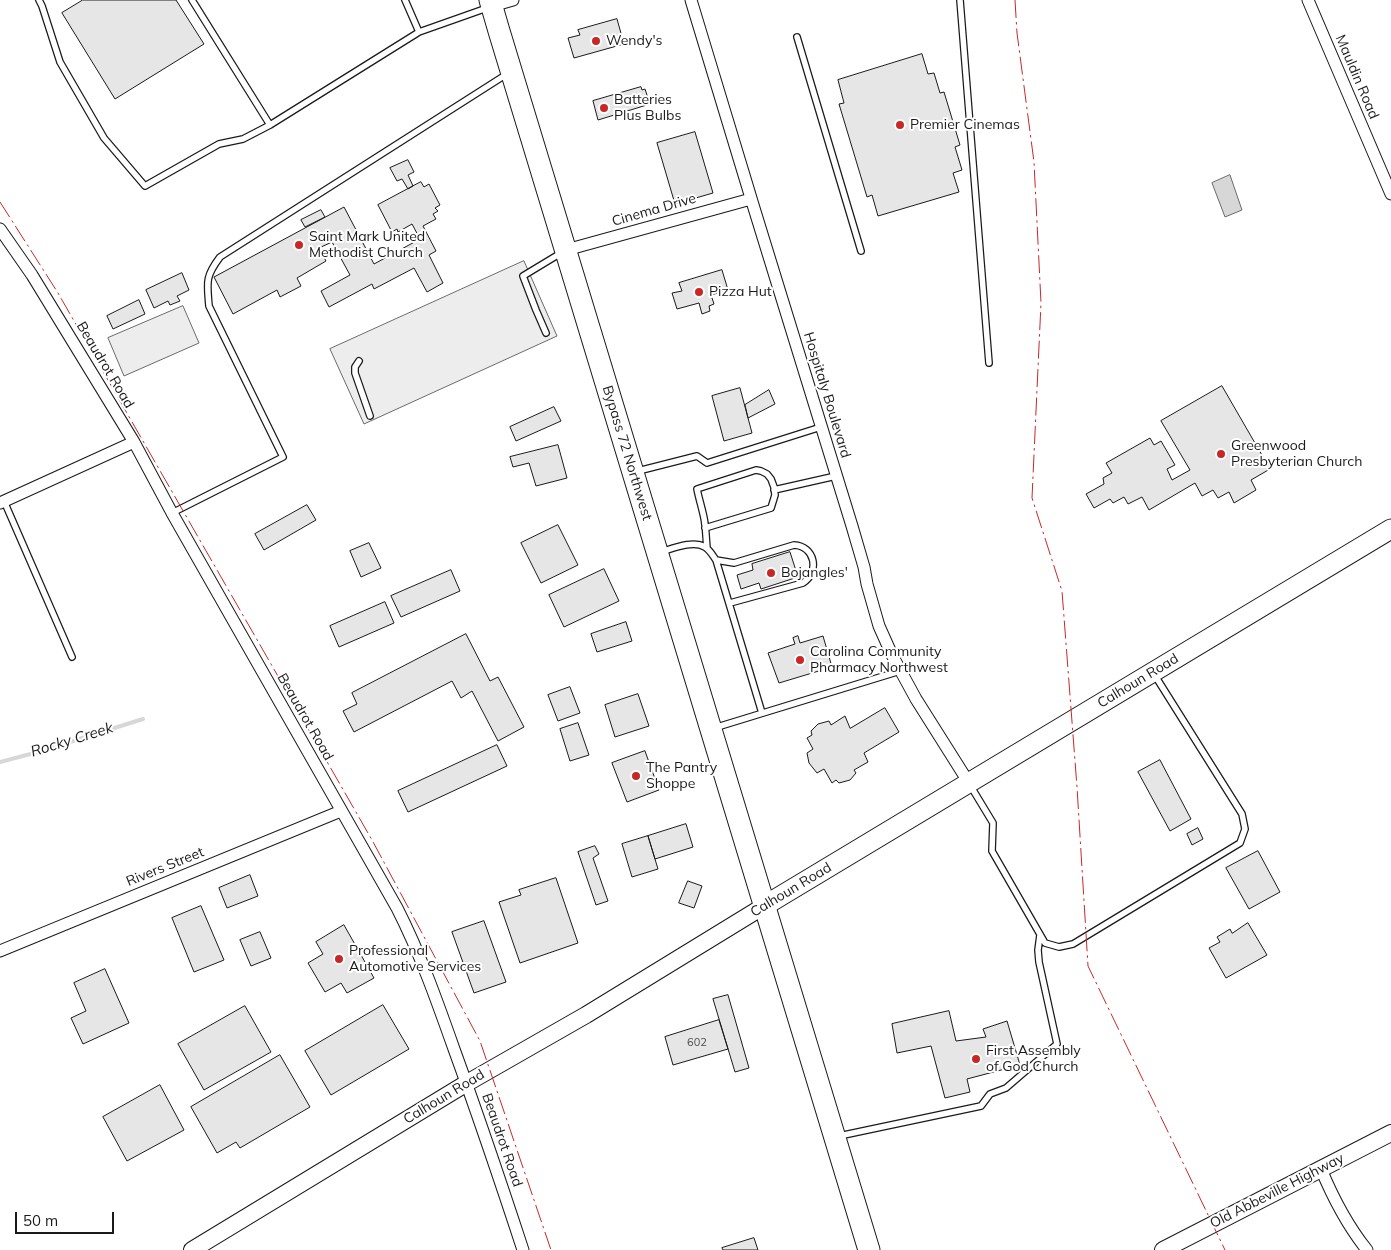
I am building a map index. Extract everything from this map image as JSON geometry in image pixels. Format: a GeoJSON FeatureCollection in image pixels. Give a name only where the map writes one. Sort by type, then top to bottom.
{"type":"FeatureCollection","features":[{"type":"Feature","properties":{"kind":"highway","name":"Bypass 72 Northwest"},"geometry":{"type":"LineString","coordinates":[[491,3],[869,1250]]}},
{"type":"Feature","properties":{"kind":"main road","name":"Calhoun Road"},"geometry":{"type":"LineString","coordinates":[[192,1250],[467,1083],[586,1015],[1391,529]]}},
{"type":"Feature","properties":{"kind":"main road","name":"Old Abbeville Highway"},"geometry":{"type":"LineString","coordinates":[[1163,1250],[1391,1133]]}},
{"type":"Feature","properties":{"kind":"street"},"geometry":{"type":"LineString","coordinates":[[491,3],[513,0]]}},
{"type":"Feature","properties":{"kind":"street","name":"Hospitaly Boulevard"},"geometry":{"type":"LineString","coordinates":[[691,0],[864,567],[879,626],[900,671],[916,699],[969,783]]}},
{"type":"Feature","properties":{"kind":"street","name":"Mauldin Road"},"geometry":{"type":"LineString","coordinates":[[1308,0],[1391,194]]}},
{"type":"Feature","properties":{"kind":"street","name":"Cinema Drive"},"geometry":{"type":"LineString","coordinates":[[566,250],[751,198]]}},
{"type":"Feature","properties":{"kind":"street","name":"Beaudrot Road"},"geometry":{"type":"LineString","coordinates":[[0,229],[32,274],[134,442],[172,513],[397,908],[428,974],[523,1250]]}},
{"type":"Feature","properties":{"kind":"street"},"geometry":{"type":"LineString","coordinates":[[2,502],[134,442]]}},
{"type":"Feature","properties":{"kind":"street","name":"Rivers Street"},"geometry":{"type":"LineString","coordinates":[[0,951],[341,811]]}},
{"type":"Feature","properties":{"kind":"street"},"geometry":{"type":"LineString","coordinates":[[1322,1169],[1344,1217],[1367,1250]]}},
{"type":"Feature","properties":{"kind":"lane"},"geometry":{"type":"LineString","coordinates":[[39,0],[60,62],[104,138],[145,186],[219,144],[243,139],[270,125],[418,32],[491,3]]}},
{"type":"Feature","properties":{"kind":"lane"},"geometry":{"type":"LineString","coordinates":[[192,0],[270,125]]}},
{"type":"Feature","properties":{"kind":"lane"},"geometry":{"type":"LineString","coordinates":[[405,0],[418,32]]}},
{"type":"Feature","properties":{"kind":"lane"},"geometry":{"type":"LineString","coordinates":[[960,0],[989,363]]}},
{"type":"Feature","properties":{"kind":"lane"},"geometry":{"type":"LineString","coordinates":[[797,37],[861,251]]}},
{"type":"Feature","properties":{"kind":"lane"},"geometry":{"type":"LineString","coordinates":[[172,513],[283,457],[208,306],[207,286],[210,270],[220,257],[511,71]]}},
{"type":"Feature","properties":{"kind":"lane"},"geometry":{"type":"LineString","coordinates":[[546,333],[523,276],[566,250]]}},
{"type":"Feature","properties":{"kind":"lane"},"geometry":{"type":"LineString","coordinates":[[359,361],[355,366],[355,370],[363,400],[370,416]]}},
{"type":"Feature","properties":{"kind":"lane"},"geometry":{"type":"LineString","coordinates":[[633,472],[697,456],[707,463],[821,427]]}},
{"type":"Feature","properties":{"kind":"lane"},"geometry":{"type":"LineString","coordinates":[[705,528],[771,508],[774,501],[774,490],[771,479],[767,474],[756,470],[697,489],[705,520],[705,528],[707,548]]}},
{"type":"Feature","properties":{"kind":"lane"},"geometry":{"type":"LineString","coordinates":[[774,490],[836,476]]}},
{"type":"Feature","properties":{"kind":"lane"},"geometry":{"type":"LineString","coordinates":[[2,502],[72,657]]}},
{"type":"Feature","properties":{"kind":"lane"},"geometry":{"type":"LineString","coordinates":[[658,553],[698,544],[707,548],[716,560],[762,713]]}},
{"type":"Feature","properties":{"kind":"lane"},"geometry":{"type":"LineString","coordinates":[[716,560],[734,563],[794,545],[801,545],[810,554],[813,562],[812,575],[803,583],[730,603]]}},
{"type":"Feature","properties":{"kind":"lane"},"geometry":{"type":"LineString","coordinates":[[710,728],[900,671]]}},
{"type":"Feature","properties":{"kind":"lane"},"geometry":{"type":"LineString","coordinates":[[969,783],[993,823],[992,851],[1040,935],[1045,942],[1059,947],[1073,944],[1240,843],[1245,830],[1242,814],[1153,672]]}},
{"type":"Feature","properties":{"kind":"lane"},"geometry":{"type":"LineString","coordinates":[[835,1137],[982,1106],[990,1094],[1006,1088],[1057,1044],[1039,962],[1040,935]]}},
{"type":"Feature","properties":{"kind":"shaded area"},"geometry":{"type":"Polygon","coordinates":[[[1230,175],[1242,210],[1225,217],[1212,183],[1230,175]]]}},
{"type":"Feature","properties":{"kind":"shaded area"},"geometry":{"type":"Polygon","coordinates":[[[524,261],[557,336],[364,424],[330,349],[524,261]]]}},
{"type":"Feature","properties":{"kind":"shaded area"},"geometry":{"type":"Polygon","coordinates":[[[183,306],[199,343],[124,376],[108,338],[183,306]]]}},
{"type":"Feature","properties":{"kind":"building"},"geometry":{"type":"Polygon","coordinates":[[[83,0],[176,0],[204,44],[115,99],[62,13],[83,0]]]}},
{"type":"Feature","properties":{"kind":"building","name":"Wendy's"},"geometry":{"type":"Polygon","coordinates":[[[617,19],[624,44],[574,58],[568,38],[580,35],[578,30],[617,19]]]}},
{"type":"Feature","properties":{"kind":"building","name":"Premier Cinemas"},"geometry":{"type":"Polygon","coordinates":[[[922,54],[928,74],[934,73],[940,93],[944,92],[960,145],[955,147],[962,170],[953,173],[959,192],[878,216],[872,195],[867,197],[839,104],[844,103],[838,80],[922,54]]]}},
{"type":"Feature","properties":{"kind":"building"},"geometry":{"type":"Polygon","coordinates":[[[641,87],[642,90],[645,89],[650,104],[598,120],[593,101],[641,87]]]}},
{"type":"Feature","properties":{"kind":"building"},"geometry":{"type":"Polygon","coordinates":[[[695,132],[713,193],[675,204],[657,143],[695,132]]]}},
{"type":"Feature","properties":{"kind":"building"},"geometry":{"type":"Polygon","coordinates":[[[408,160],[414,172],[408,175],[413,186],[408,189],[402,179],[397,181],[390,168],[408,160]]]}},
{"type":"Feature","properties":{"kind":"building","name":"Saint Mark United Methodist Church"},"geometry":{"type":"Polygon","coordinates":[[[421,182],[424,187],[429,184],[440,205],[435,208],[438,211],[433,214],[436,219],[423,226],[436,251],[429,255],[443,283],[427,292],[414,268],[374,289],[372,284],[329,307],[321,291],[350,275],[332,242],[319,248],[326,261],[297,278],[301,286],[280,297],[277,290],[233,314],[214,277],[344,207],[374,264],[420,239],[412,224],[398,232],[397,229],[392,232],[378,205],[421,182]]]}},
{"type":"Feature","properties":{"kind":"building"},"geometry":{"type":"Polygon","coordinates":[[[321,210],[325,217],[305,227],[301,220],[321,210]]]}},
{"type":"Feature","properties":{"kind":"building","name":"Pizza Hut"},"geometry":{"type":"Polygon","coordinates":[[[722,270],[728,290],[711,295],[714,304],[709,306],[710,311],[702,314],[699,303],[677,309],[672,293],[682,291],[679,283],[722,270]]]}},
{"type":"Feature","properties":{"kind":"building"},"geometry":{"type":"Polygon","coordinates":[[[182,273],[189,290],[177,296],[180,301],[170,305],[168,301],[154,308],[146,290],[182,273]]]}},
{"type":"Feature","properties":{"kind":"building"},"geometry":{"type":"Polygon","coordinates":[[[139,300],[145,314],[113,329],[107,316],[139,300]]]}},
{"type":"Feature","properties":{"kind":"building","name":"Greenwood Presbyterian Church"},"geometry":{"type":"Polygon","coordinates":[[[1222,386],[1270,469],[1251,480],[1256,490],[1234,503],[1229,492],[1218,498],[1213,490],[1202,496],[1195,483],[1149,510],[1142,497],[1128,504],[1124,497],[1113,503],[1110,499],[1094,508],[1086,494],[1104,484],[1103,478],[1112,473],[1106,463],[1150,438],[1154,445],[1161,441],[1175,465],[1167,469],[1172,480],[1190,470],[1161,421],[1222,386]]]}},
{"type":"Feature","properties":{"kind":"building"},"geometry":{"type":"Polygon","coordinates":[[[740,388],[752,433],[724,441],[712,396],[740,388]]]}},
{"type":"Feature","properties":{"kind":"building"},"geometry":{"type":"Polygon","coordinates":[[[769,390],[775,404],[748,418],[745,405],[769,390]]]}},
{"type":"Feature","properties":{"kind":"building"},"geometry":{"type":"Polygon","coordinates":[[[554,407],[561,421],[516,441],[510,427],[554,407]]]}},
{"type":"Feature","properties":{"kind":"building"},"geometry":{"type":"Polygon","coordinates":[[[558,445],[567,478],[536,486],[529,463],[513,467],[510,457],[558,445]]]}},
{"type":"Feature","properties":{"kind":"building"},"geometry":{"type":"Polygon","coordinates":[[[307,505],[316,520],[264,550],[255,534],[307,505]]]}},
{"type":"Feature","properties":{"kind":"building"},"geometry":{"type":"Polygon","coordinates":[[[558,525],[578,565],[541,583],[521,543],[558,525]]]}},
{"type":"Feature","properties":{"kind":"building"},"geometry":{"type":"Polygon","coordinates":[[[369,543],[381,568],[361,577],[350,551],[369,543]]]}},
{"type":"Feature","properties":{"kind":"building","name":"Bojangles'"},"geometry":{"type":"Polygon","coordinates":[[[790,552],[798,577],[761,589],[759,583],[741,589],[737,575],[753,570],[752,564],[790,552]]]}},
{"type":"Feature","properties":{"kind":"building"},"geometry":{"type":"Polygon","coordinates":[[[604,569],[619,601],[564,627],[549,595],[604,569]]]}},
{"type":"Feature","properties":{"kind":"building"},"geometry":{"type":"Polygon","coordinates":[[[451,570],[460,591],[401,617],[391,596],[451,570]]]}},
{"type":"Feature","properties":{"kind":"building"},"geometry":{"type":"Polygon","coordinates":[[[385,602],[394,623],[339,647],[330,626],[385,602]]]}},
{"type":"Feature","properties":{"kind":"building"},"geometry":{"type":"Polygon","coordinates":[[[626,622],[632,641],[597,652],[591,634],[626,622]]]}},
{"type":"Feature","properties":{"kind":"building"},"geometry":{"type":"Polygon","coordinates":[[[466,634],[490,681],[498,677],[524,727],[498,741],[472,691],[461,698],[452,681],[354,732],[343,711],[357,704],[352,693],[466,634]]]}},
{"type":"Feature","properties":{"kind":"building","name":"Carolina Community Pharmacy Northwest"},"geometry":{"type":"Polygon","coordinates":[[[798,636],[800,643],[823,636],[832,667],[779,683],[768,653],[795,644],[793,638],[798,636]]]}},
{"type":"Feature","properties":{"kind":"building"},"geometry":{"type":"Polygon","coordinates":[[[570,687],[580,713],[558,721],[548,695],[570,687]]]}},
{"type":"Feature","properties":{"kind":"building"},"geometry":{"type":"Polygon","coordinates":[[[638,694],[649,726],[615,737],[605,705],[638,694]]]}},
{"type":"Feature","properties":{"kind":"building"},"geometry":{"type":"Polygon","coordinates":[[[885,708],[899,732],[864,753],[868,762],[854,770],[856,773],[850,780],[839,783],[836,780],[832,783],[824,769],[817,773],[809,763],[807,753],[813,749],[807,738],[812,735],[811,731],[818,724],[829,721],[831,725],[845,716],[850,728],[885,708]]]}},
{"type":"Feature","properties":{"kind":"building"},"geometry":{"type":"Polygon","coordinates":[[[578,723],[589,755],[570,761],[560,729],[578,723]]]}},
{"type":"Feature","properties":{"kind":"building"},"geometry":{"type":"Polygon","coordinates":[[[497,745],[507,766],[408,812],[398,791],[497,745]]]}},
{"type":"Feature","properties":{"kind":"building","name":"The Pantry Shoppe"},"geometry":{"type":"Polygon","coordinates":[[[645,751],[659,790],[627,802],[612,763],[645,751]]]}},
{"type":"Feature","properties":{"kind":"building"},"geometry":{"type":"Polygon","coordinates":[[[1160,760],[1191,819],[1170,831],[1138,772],[1160,760]]]}},
{"type":"Feature","properties":{"kind":"building"},"geometry":{"type":"Polygon","coordinates":[[[686,824],[693,847],[655,859],[648,836],[686,824]]]}},
{"type":"Feature","properties":{"kind":"building"},"geometry":{"type":"Polygon","coordinates":[[[1198,828],[1203,839],[1192,845],[1187,834],[1198,828]]]}},
{"type":"Feature","properties":{"kind":"building"},"geometry":{"type":"Polygon","coordinates":[[[648,836],[658,869],[632,877],[622,844],[648,836]]]}},
{"type":"Feature","properties":{"kind":"building"},"geometry":{"type":"Polygon","coordinates":[[[595,846],[599,854],[593,858],[608,901],[596,905],[578,852],[595,846]]]}},
{"type":"Feature","properties":{"kind":"building"},"geometry":{"type":"Polygon","coordinates":[[[1258,851],[1280,892],[1249,909],[1226,868],[1258,851]]]}},
{"type":"Feature","properties":{"kind":"building"},"geometry":{"type":"Polygon","coordinates":[[[250,875],[258,896],[227,908],[219,888],[250,875]]]}},
{"type":"Feature","properties":{"kind":"building"},"geometry":{"type":"Polygon","coordinates":[[[556,878],[578,943],[520,963],[499,902],[521,895],[519,890],[556,878]]]}},
{"type":"Feature","properties":{"kind":"building"},"geometry":{"type":"Polygon","coordinates":[[[688,881],[702,886],[694,908],[679,903],[688,881]]]}},
{"type":"Feature","properties":{"kind":"building"},"geometry":{"type":"Polygon","coordinates":[[[201,906],[224,960],[194,972],[172,918],[201,906]]]}},
{"type":"Feature","properties":{"kind":"building"},"geometry":{"type":"Polygon","coordinates":[[[484,921],[506,982],[474,993],[452,932],[484,921]]]}},
{"type":"Feature","properties":{"kind":"building"},"geometry":{"type":"Polygon","coordinates":[[[1248,923],[1267,955],[1226,978],[1209,948],[1220,942],[1217,937],[1230,929],[1232,933],[1248,923]]]}},
{"type":"Feature","properties":{"kind":"building","name":"Professional Automotive Services"},"geometry":{"type":"Polygon","coordinates":[[[344,925],[374,978],[347,993],[341,983],[325,992],[308,963],[323,954],[316,942],[344,925]]]}},
{"type":"Feature","properties":{"kind":"building"},"geometry":{"type":"Polygon","coordinates":[[[260,932],[271,958],[251,966],[240,940],[260,932]]]}},
{"type":"Feature","properties":{"kind":"building"},"geometry":{"type":"Polygon","coordinates":[[[105,969],[129,1023],[83,1044],[71,1018],[86,1011],[74,983],[105,969]]]}},
{"type":"Feature","properties":{"kind":"building"},"geometry":{"type":"Polygon","coordinates":[[[728,995],[749,1068],[735,1072],[713,999],[728,995]]]}},
{"type":"Feature","properties":{"kind":"building"},"geometry":{"type":"Polygon","coordinates":[[[383,1005],[409,1049],[331,1095],[305,1051],[383,1005]]]}},
{"type":"Feature","properties":{"kind":"building"},"geometry":{"type":"Polygon","coordinates":[[[245,1006],[271,1052],[204,1090],[178,1044],[245,1006]]]}},
{"type":"Feature","properties":{"kind":"building","name":"First Assembly of God Church"},"geometry":{"type":"Polygon","coordinates":[[[949,1011],[956,1041],[986,1037],[983,1029],[1007,1021],[1020,1065],[967,1079],[970,1092],[945,1098],[931,1046],[897,1053],[892,1024],[949,1011]]]}},
{"type":"Feature","properties":{"kind":"building"},"geometry":{"type":"Polygon","coordinates":[[[719,1020],[728,1049],[673,1065],[665,1037],[719,1020]]]}},
{"type":"Feature","properties":{"kind":"building"},"geometry":{"type":"Polygon","coordinates":[[[280,1055],[310,1107],[240,1148],[236,1142],[217,1153],[191,1107],[280,1055]]]}},
{"type":"Feature","properties":{"kind":"building"},"geometry":{"type":"Polygon","coordinates":[[[160,1085],[184,1130],[127,1161],[103,1117],[160,1085]]]}},
{"type":"Feature","properties":{"kind":"building"},"geometry":{"type":"Polygon","coordinates":[[[754,1238],[758,1250],[723,1250],[722,1248],[754,1238]]]}},
{"type":"Feature","properties":{"kind":"waterway","name":"Rocky Creek"},"geometry":{"type":"LineString","coordinates":[[0,762],[143,719]]}},
{"type":"Feature","properties":{"kind":"power"},"geometry":{"type":"LineString","coordinates":[[1015,0],[1017,33],[1034,162],[1041,303],[1032,498],[1062,591],[1088,966],[1225,1250]]}},
{"type":"Feature","properties":{"kind":"power"},"geometry":{"type":"LineString","coordinates":[[0,202],[58,293],[372,840],[480,1041],[551,1250]]}},
{"type":"Feature","properties":{"kind":"place","name":"Wendy's"},"geometry":{"type":"Point","coordinates":[596,41]}},
{"type":"Feature","properties":{"kind":"place","name":"Batteries Plus Bulbs"},"geometry":{"type":"Point","coordinates":[604,108]}},
{"type":"Feature","properties":{"kind":"place","name":"Premier Cinemas"},"geometry":{"type":"Point","coordinates":[900,125]}},
{"type":"Feature","properties":{"kind":"place","name":"Saint Mark United Methodist Church"},"geometry":{"type":"Point","coordinates":[299,245]}},
{"type":"Feature","properties":{"kind":"place","name":"Pizza Hut"},"geometry":{"type":"Point","coordinates":[699,292]}},
{"type":"Feature","properties":{"kind":"place","name":"Greenwood Presbyterian Church"},"geometry":{"type":"Point","coordinates":[1221,454]}},
{"type":"Feature","properties":{"kind":"place","name":"Bojangles'"},"geometry":{"type":"Point","coordinates":[771,573]}},
{"type":"Feature","properties":{"kind":"place","name":"Carolina Community Pharmacy Northwest"},"geometry":{"type":"Point","coordinates":[800,660]}},
{"type":"Feature","properties":{"kind":"place","name":"The Pantry Shoppe"},"geometry":{"type":"Point","coordinates":[636,776]}},
{"type":"Feature","properties":{"kind":"place","name":"Professional Automotive Services"},"geometry":{"type":"Point","coordinates":[339,959]}},
{"type":"Feature","properties":{"kind":"place","name":"First Assembly of God Church"},"geometry":{"type":"Point","coordinates":[976,1059]}}]}
